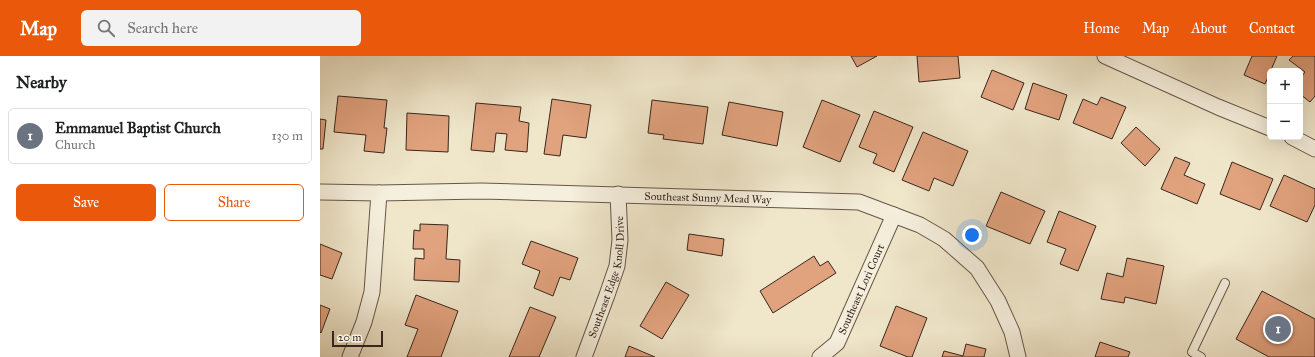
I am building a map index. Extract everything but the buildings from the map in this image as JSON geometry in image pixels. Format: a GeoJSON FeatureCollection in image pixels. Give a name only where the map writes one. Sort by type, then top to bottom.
{"type":"FeatureCollection","features":[{"type":"Feature","properties":{"kind":"street"},"geometry":{"type":"LineString","coordinates":[[1105,56],[1218,107],[1267,127]]}},
{"type":"Feature","properties":{"kind":"street"},"geometry":{"type":"LineString","coordinates":[[1298,140],[1315,149]]}},
{"type":"Feature","properties":{"kind":"street","name":"Southeast Sunny Mead Way"},"geometry":{"type":"LineString","coordinates":[[320,192],[379,193],[481,191],[859,202],[920,225],[944,239],[977,268],[998,301],[1012,332],[1018,357]]}},
{"type":"Feature","properties":{"kind":"street"},"geometry":{"type":"LineString","coordinates":[[350,357],[364,322],[372,292],[379,193]]}},
{"type":"Feature","properties":{"kind":"street","name":"Southeast Edge Knoll Drive"},"geometry":{"type":"LineString","coordinates":[[584,357],[617,266],[620,240],[618,194]]}},
{"type":"Feature","properties":{"kind":"street","name":"Southeast Lori Court"},"geometry":{"type":"LineString","coordinates":[[820,357],[837,343],[894,214]]}},
{"type":"Feature","properties":{"kind":"lane"},"geometry":{"type":"LineString","coordinates":[[1201,357],[1192,352],[1225,283]]}},
{"type":"Feature","properties":{"kind":"place","name":"Emmanuel Baptist Church"},"geometry":{"type":"Point","coordinates":[1278,329]}}]}
